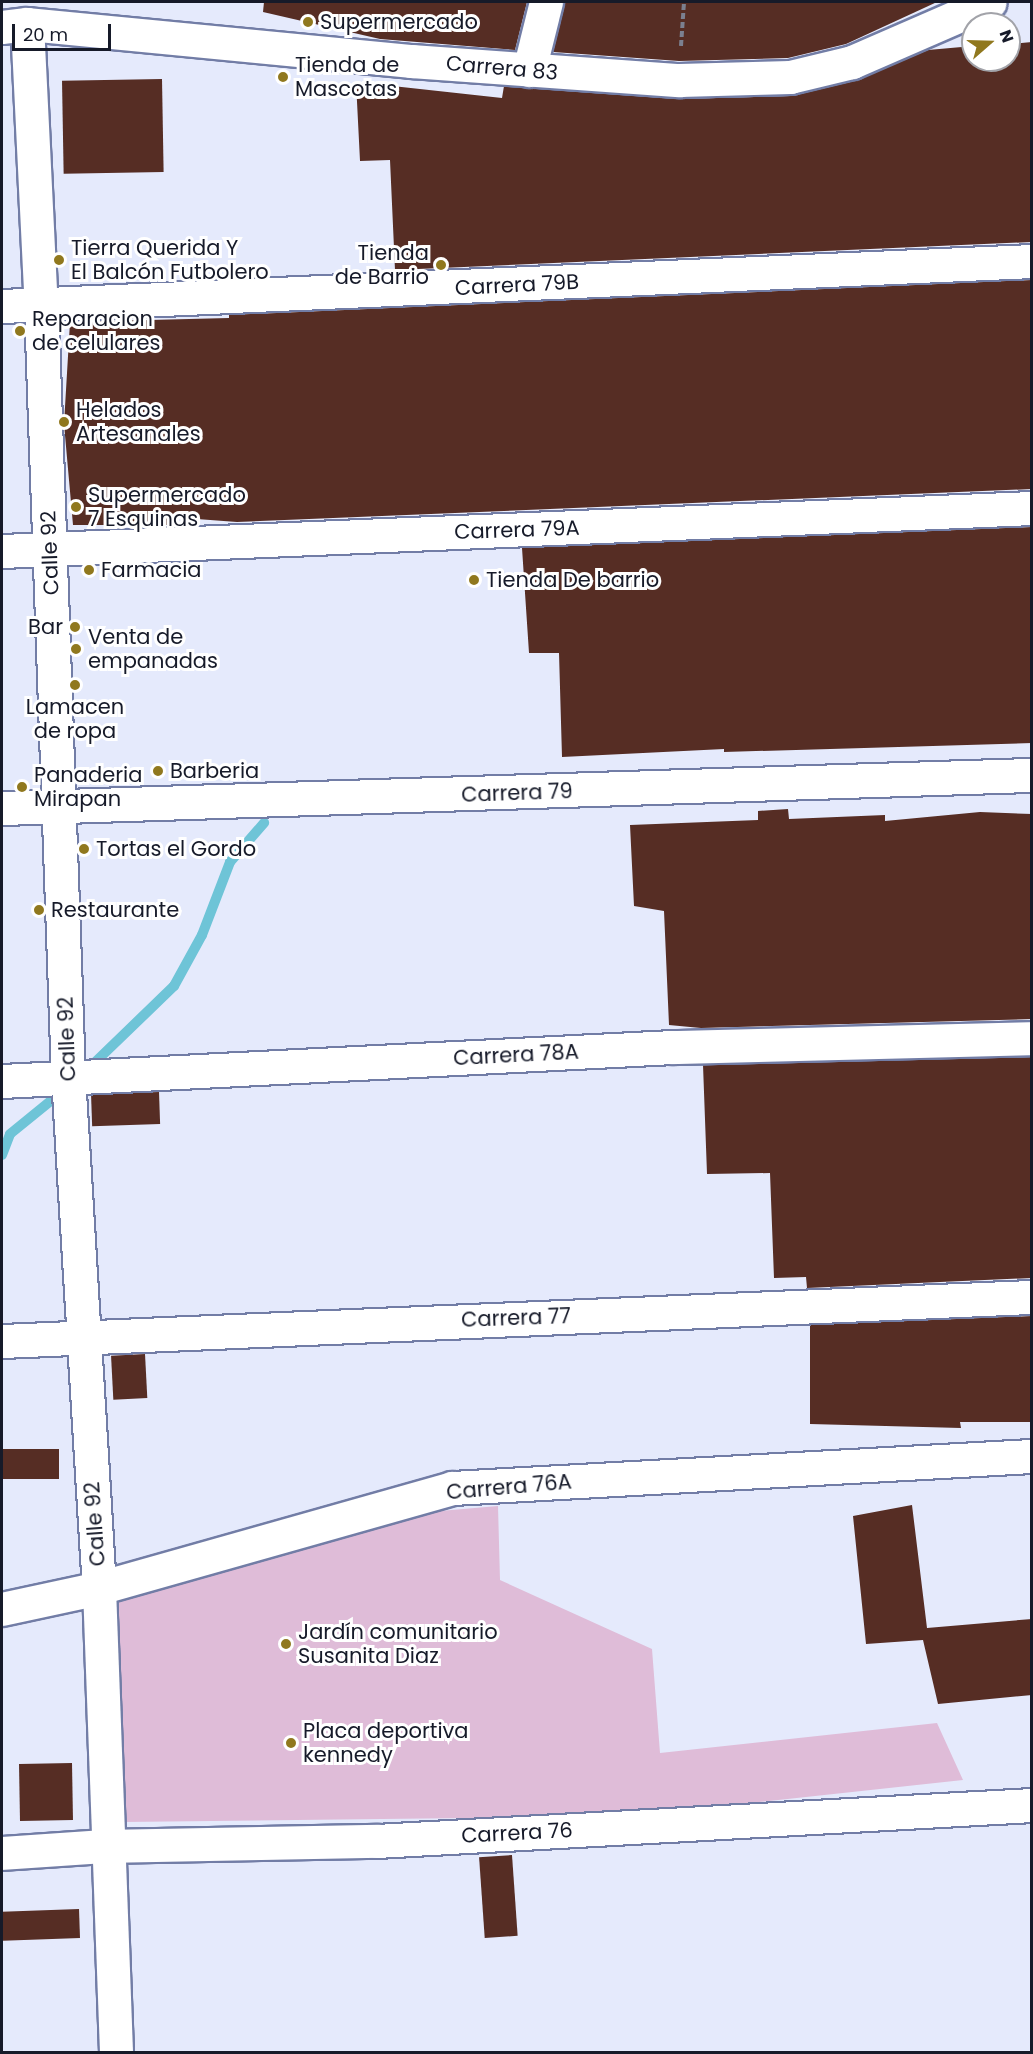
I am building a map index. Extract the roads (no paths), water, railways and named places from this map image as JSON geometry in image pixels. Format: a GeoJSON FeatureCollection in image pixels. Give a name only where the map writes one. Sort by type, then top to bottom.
{"type":"FeatureCollection","features":[{"type":"Feature","properties":{"kind":"street"},"geometry":{"type":"LineString","coordinates":[[529,70],[546,2]]}},
{"type":"Feature","properties":{"kind":"street","name":"Carrera 83"},"geometry":{"type":"LineString","coordinates":[[14,25],[529,70],[679,80],[790,77],[852,62],[990,2]]}},
{"type":"Feature","properties":{"kind":"street","name":"Calle 92"},"geometry":{"type":"LineString","coordinates":[[14,25],[41,307],[68,1076],[99,1588],[106,1846],[116,2052]]}},
{"type":"Feature","properties":{"kind":"street","name":"Carrera 79B"},"geometry":{"type":"LineString","coordinates":[[2,306],[41,307],[1032,261]]}},
{"type":"Feature","properties":{"kind":"street","name":"Carrera 79A"},"geometry":{"type":"LineString","coordinates":[[2,551],[1032,508]]}},
{"type":"Feature","properties":{"kind":"street","name":"Carrera 79"},"geometry":{"type":"LineString","coordinates":[[2,808],[810,785],[1032,775]]}},
{"type":"Feature","properties":{"kind":"street","name":"Carrera 78A"},"geometry":{"type":"LineString","coordinates":[[2,1081],[674,1047],[1032,1038]]}},
{"type":"Feature","properties":{"kind":"street","name":"Carrera 77"},"geometry":{"type":"LineString","coordinates":[[2,1341],[1032,1297]]}},
{"type":"Feature","properties":{"kind":"street","name":"Carrera 76A"},"geometry":{"type":"LineString","coordinates":[[2,1609],[99,1588],[452,1488],[1032,1456]]}},
{"type":"Feature","properties":{"kind":"street","name":"Carrera 76"},"geometry":{"type":"LineString","coordinates":[[2,1853],[106,1846],[376,1841],[1032,1804]]}},
{"type":"Feature","properties":{"kind":"waterway"},"geometry":{"type":"LineString","coordinates":[[87,1070],[174,986],[202,935],[230,862],[264,823]]}},
{"type":"Feature","properties":{"kind":"waterway"},"geometry":{"type":"LineString","coordinates":[[2,1155],[10,1134],[64,1090]]}},
{"type":"Feature","properties":{"kind":"place","name":"Supermercado"},"geometry":{"type":"Point","coordinates":[308,22]}},
{"type":"Feature","properties":{"kind":"place","name":"Tienda de Mascotas"},"geometry":{"type":"Point","coordinates":[283,77]}},
{"type":"Feature","properties":{"kind":"place","name":"Tierra Querida Y El Balcón Futbolero"},"geometry":{"type":"Point","coordinates":[59,260]}},
{"type":"Feature","properties":{"kind":"place","name":"Tienda de Barrio"},"geometry":{"type":"Point","coordinates":[441,265]}},
{"type":"Feature","properties":{"kind":"place","name":"Reparacion de celulares"},"geometry":{"type":"Point","coordinates":[20,331]}},
{"type":"Feature","properties":{"kind":"place","name":"Helados Artesanales"},"geometry":{"type":"Point","coordinates":[64,422]}},
{"type":"Feature","properties":{"kind":"place","name":"Supermercado 7 Esquinas"},"geometry":{"type":"Point","coordinates":[76,507]}},
{"type":"Feature","properties":{"kind":"place","name":"Farmacia"},"geometry":{"type":"Point","coordinates":[89,570]}},
{"type":"Feature","properties":{"kind":"place","name":"Tienda De barrio"},"geometry":{"type":"Point","coordinates":[474,580]}},
{"type":"Feature","properties":{"kind":"place","name":"Bar"},"geometry":{"type":"Point","coordinates":[75,627]}},
{"type":"Feature","properties":{"kind":"place","name":"Venta de empanadas"},"geometry":{"type":"Point","coordinates":[76,649]}},
{"type":"Feature","properties":{"kind":"place","name":"Lamacen de ropa"},"geometry":{"type":"Point","coordinates":[75,685]}},
{"type":"Feature","properties":{"kind":"place","name":"Barberia"},"geometry":{"type":"Point","coordinates":[158,771]}},
{"type":"Feature","properties":{"kind":"place","name":"Panaderia Mirapan"},"geometry":{"type":"Point","coordinates":[22,787]}},
{"type":"Feature","properties":{"kind":"place","name":"Tortas el Gordo"},"geometry":{"type":"Point","coordinates":[84,849]}},
{"type":"Feature","properties":{"kind":"place","name":"Restaurante"},"geometry":{"type":"Point","coordinates":[39,910]}},
{"type":"Feature","properties":{"kind":"place","name":"Jardín comunitario Susanita Diaz"},"geometry":{"type":"Point","coordinates":[286,1644]}},
{"type":"Feature","properties":{"kind":"place","name":"Placa deportiva kennedy"},"geometry":{"type":"Point","coordinates":[291,1743]}}]}
